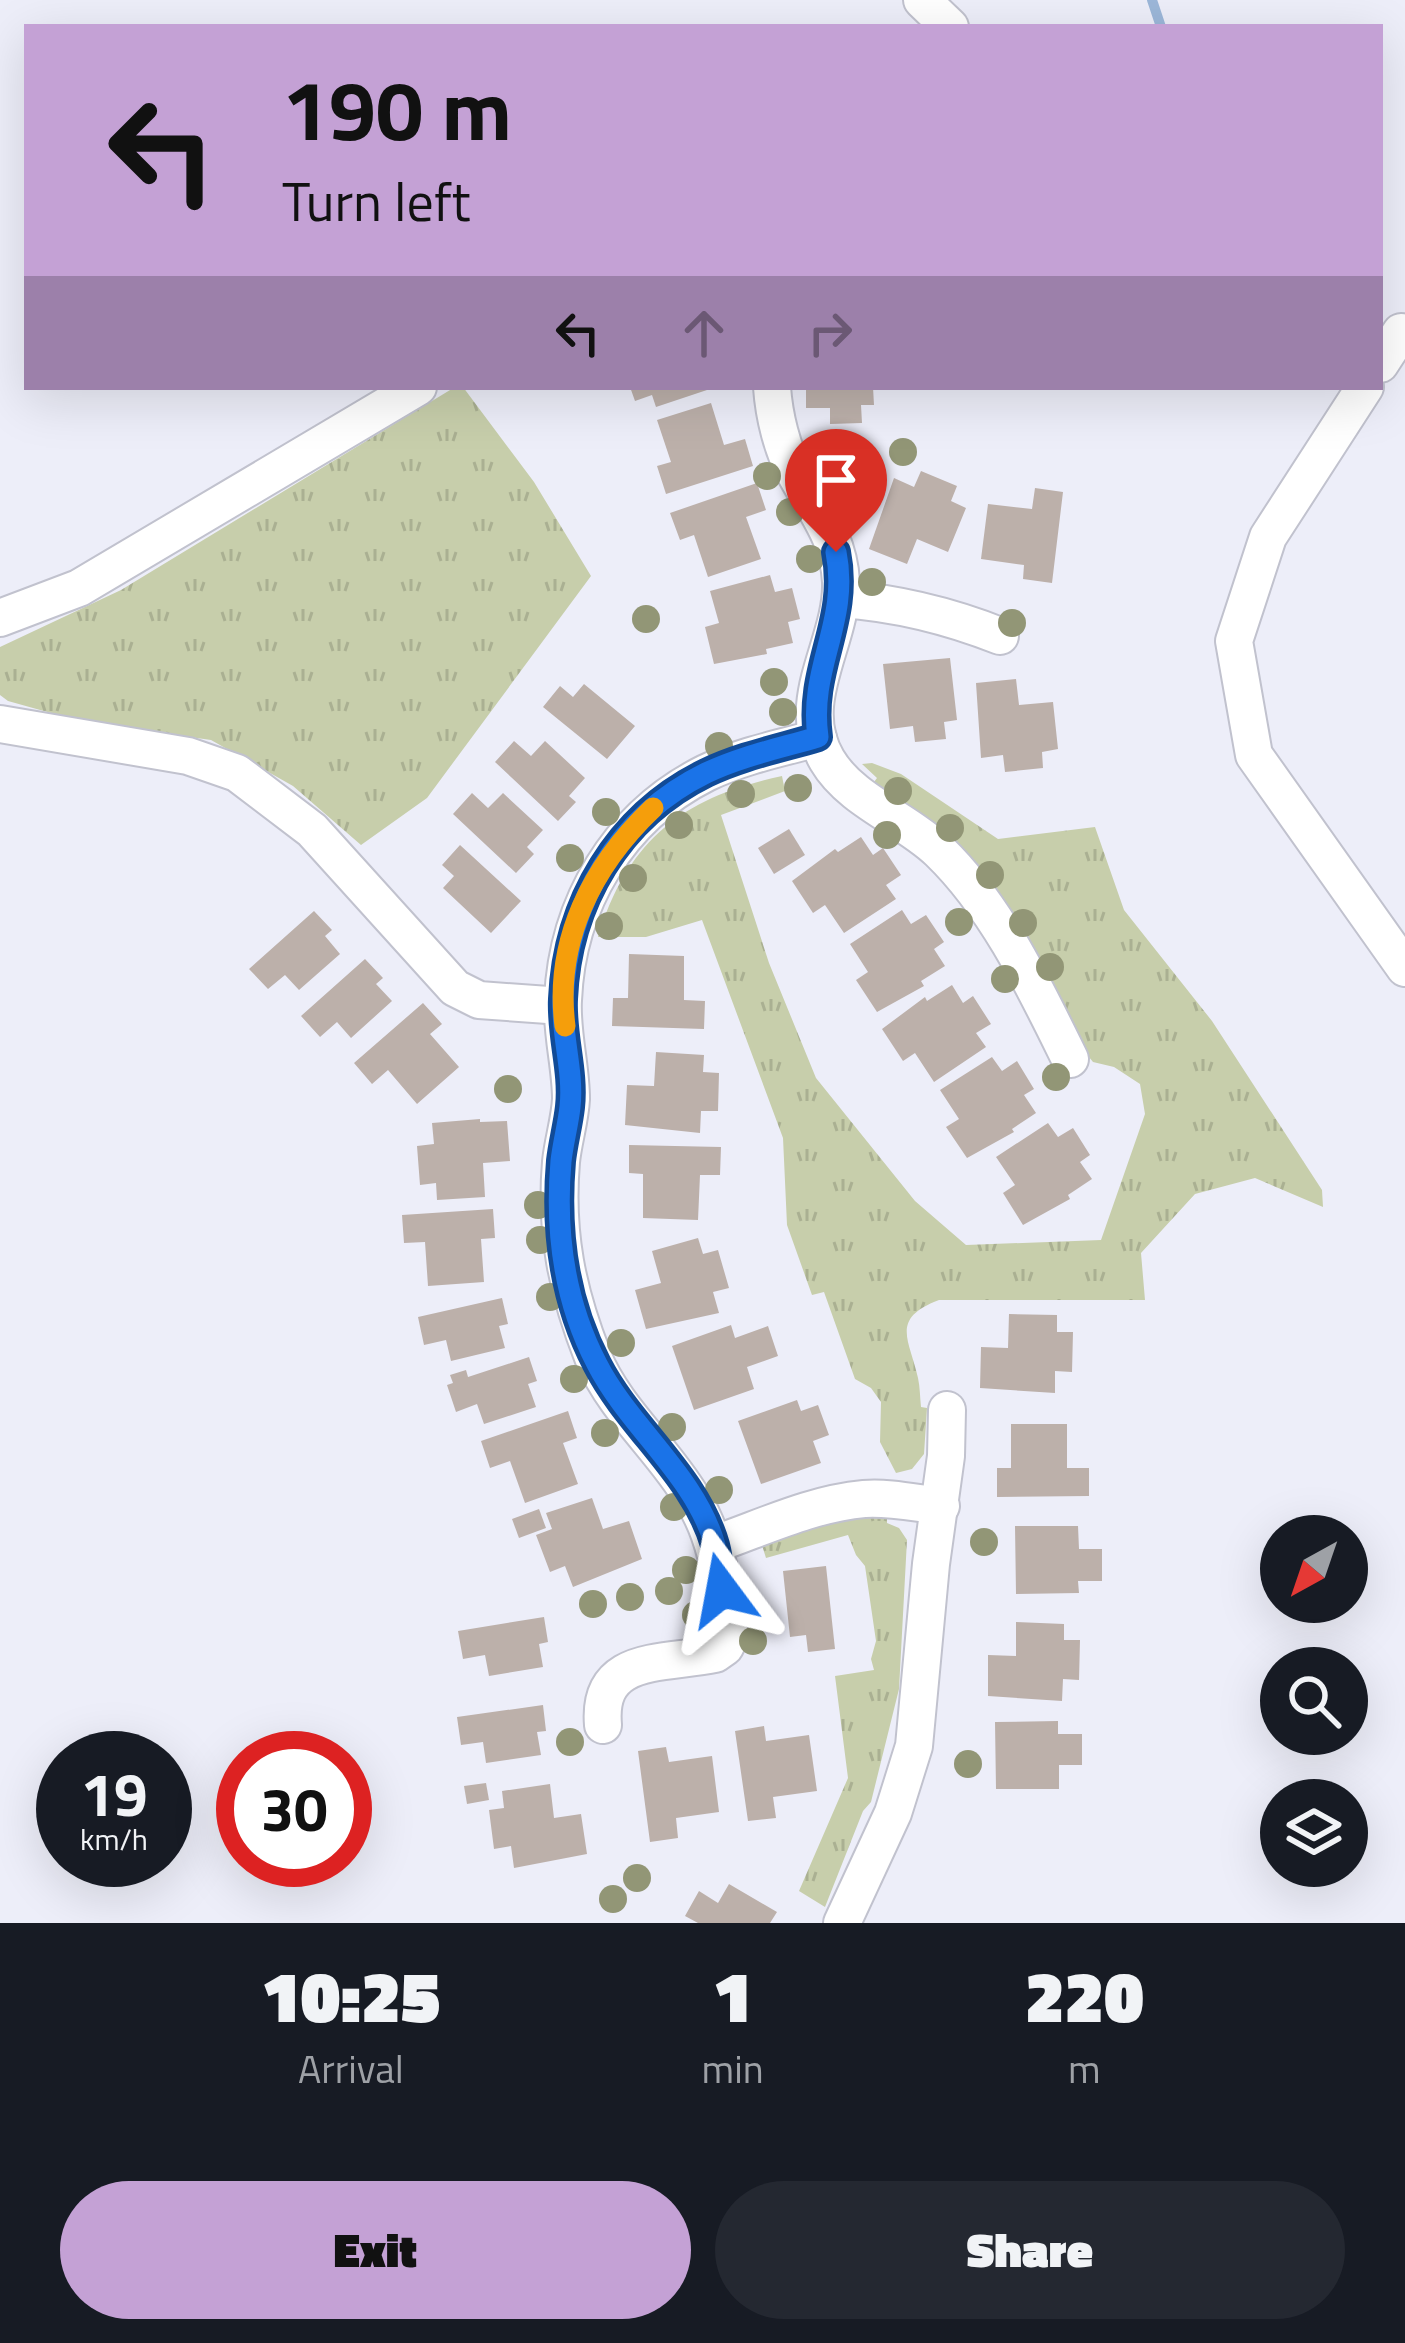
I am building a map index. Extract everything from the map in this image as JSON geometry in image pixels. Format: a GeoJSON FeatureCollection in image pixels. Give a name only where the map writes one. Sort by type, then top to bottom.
{"type":"FeatureCollection","features":[{"type":"Feature","properties":{"kind":"street"},"geometry":{"type":"LineString","coordinates":[[922,0],[947,24]]}},
{"type":"Feature","properties":{"kind":"street"},"geometry":{"type":"LineString","coordinates":[[1383,357],[1395,328]]}},
{"type":"Feature","properties":{"kind":"street"},"geometry":{"type":"LineString","coordinates":[[0,618],[79,588],[413,390]]}},
{"type":"Feature","properties":{"kind":"street"},"geometry":{"type":"LineString","coordinates":[[773,390],[784,447],[828,526],[841,575],[841,599],[814,710],[826,759],[872,803],[914,828],[944,856],[994,922],[1070,1059]]}},
{"type":"Feature","properties":{"kind":"street"},"geometry":{"type":"LineString","coordinates":[[1363,390],[1268,537],[1234,641],[1254,754],[1405,968]]}},
{"type":"Feature","properties":{"kind":"street"},"geometry":{"type":"LineString","coordinates":[[841,599],[946,615],[1000,636]]}},
{"type":"Feature","properties":{"kind":"street"},"geometry":{"type":"LineString","coordinates":[[0,724],[188,756],[237,773],[312,830],[455,988],[479,1000],[562,1006]]}},
{"type":"Feature","properties":{"kind":"street"},"geometry":{"type":"LineString","coordinates":[[604,1725],[602,1704],[610,1682],[624,1669],[715,1654],[730,1637],[715,1544],[694,1500],[632,1420],[596,1363],[569,1292],[558,1215],[561,1158],[571,1104],[562,1006],[567,950],[591,885],[626,833],[655,806],[704,774],[818,737]]}},
{"type":"Feature","properties":{"kind":"street"},"geometry":{"type":"LineString","coordinates":[[842,1923],[893,1813],[914,1746],[947,1410]]}},
{"type":"Feature","properties":{"kind":"street"},"geometry":{"type":"LineString","coordinates":[[715,1544],[795,1513],[842,1503],[889,1499],[941,1506]]}},
{"type":"Feature","properties":{"kind":"green space"},"geometry":{"type":"Polygon","coordinates":[[[450,390],[465,390],[534,482],[591,576],[427,798],[361,845],[293,786],[211,740],[83,722],[0,695],[0,647],[121,590],[450,390]]]}},
{"type":"Feature","properties":{"kind":"green space"},"geometry":{"type":"Polygon","coordinates":[[[862,764],[901,774],[998,839],[1095,827],[1124,910],[1212,1021],[1322,1190],[1323,1207],[1255,1178],[1195,1194],[1141,1253],[1145,1300],[939,1300],[923,1307],[908,1323],[907,1332],[921,1407],[927,1408],[924,1454],[912,1469],[896,1473],[880,1442],[881,1402],[871,1388],[855,1379],[824,1292],[812,1295],[787,1225],[783,1138],[702,920],[646,937],[598,937],[626,873],[665,828],[716,796],[782,776],[785,791],[721,815],[769,963],[816,1078],[915,1201],[966,1245],[1101,1240],[1145,1114],[1140,1084],[1114,1067],[1093,1062],[871,786],[877,778],[862,764]]]}},
{"type":"Feature","properties":{"kind":"green space"},"geometry":{"type":"Polygon","coordinates":[[[887,1514],[887,1523],[899,1528],[907,1540],[899,1689],[871,1802],[863,1811],[825,1907],[799,1891],[848,1778],[835,1676],[874,1670],[871,1659],[876,1641],[865,1566],[848,1535],[766,1558],[761,1542],[845,1517],[887,1514]]]}},
{"type":"Feature","properties":{"kind":"building"},"geometry":{"type":"Polygon","coordinates":[[[631,390],[707,390],[656,407],[652,395],[635,401],[631,390]]]}},
{"type":"Feature","properties":{"kind":"building"},"geometry":{"type":"Polygon","coordinates":[[[806,390],[873,390],[874,405],[861,405],[862,423],[830,424],[830,408],[806,408],[806,390]]]}},
{"type":"Feature","properties":{"kind":"building"},"geometry":{"type":"Polygon","coordinates":[[[711,403],[724,445],[745,439],[753,466],[666,494],[657,466],[671,462],[657,420],[711,403]]]}},
{"type":"Feature","properties":{"kind":"building"},"geometry":{"type":"Polygon","coordinates":[[[921,471],[957,486],[951,501],[966,508],[948,552],[917,539],[907,564],[869,549],[894,478],[914,487],[921,471]]]}},
{"type":"Feature","properties":{"kind":"building"},"geometry":{"type":"Polygon","coordinates":[[[757,483],[766,510],[746,517],[761,559],[708,577],[694,535],[680,540],[670,513],[757,483]]]}},
{"type":"Feature","properties":{"kind":"building"},"geometry":{"type":"Polygon","coordinates":[[[1035,488],[1063,492],[1052,583],[1023,579],[1024,565],[981,559],[988,504],[1032,509],[1035,488]]]}},
{"type":"Feature","properties":{"kind":"building"},"geometry":{"type":"Polygon","coordinates":[[[770,575],[775,592],[792,588],[800,619],[788,622],[793,643],[766,649],[767,654],[714,664],[705,627],[719,623],[710,591],[770,575]]]}},
{"type":"Feature","properties":{"kind":"building"},"geometry":{"type":"Polygon","coordinates":[[[950,658],[957,720],[944,722],[946,739],[915,742],[913,726],[890,729],[883,664],[950,658]]]}},
{"type":"Feature","properties":{"kind":"building"},"geometry":{"type":"Polygon","coordinates":[[[1016,679],[1019,705],[1053,702],[1058,749],[1042,752],[1043,768],[1005,772],[1003,755],[981,758],[976,683],[1016,679]]]}},
{"type":"Feature","properties":{"kind":"building"},"geometry":{"type":"Polygon","coordinates":[[[584,684],[635,726],[607,759],[543,707],[560,686],[573,697],[584,684]]]}},
{"type":"Feature","properties":{"kind":"building"},"geometry":{"type":"Polygon","coordinates":[[[514,741],[531,756],[545,741],[585,778],[569,796],[576,802],[558,821],[495,762],[514,741]]]}},
{"type":"Feature","properties":{"kind":"building"},"geometry":{"type":"Polygon","coordinates":[[[472,793],[488,808],[503,793],[543,830],[527,847],[534,854],[516,873],[453,814],[472,793]]]}},
{"type":"Feature","properties":{"kind":"building"},"geometry":{"type":"Polygon","coordinates":[[[789,829],[805,855],[774,874],[758,848],[789,829]]]}},
{"type":"Feature","properties":{"kind":"building"},"geometry":{"type":"Polygon","coordinates":[[[861,837],[873,855],[883,848],[901,875],[886,885],[896,899],[844,933],[825,905],[813,913],[792,881],[835,849],[838,852],[861,837]]]}},
{"type":"Feature","properties":{"kind":"building"},"geometry":{"type":"Polygon","coordinates":[[[460,845],[521,901],[491,933],[443,888],[454,876],[442,865],[460,845]]]}},
{"type":"Feature","properties":{"kind":"building"},"geometry":{"type":"Polygon","coordinates":[[[902,910],[911,924],[926,915],[944,942],[934,949],[945,966],[921,981],[924,986],[877,1012],[856,980],[868,972],[850,944],[902,910]]]}},
{"type":"Feature","properties":{"kind":"building"},"geometry":{"type":"Polygon","coordinates":[[[314,911],[332,930],[325,936],[340,954],[299,990],[285,975],[268,989],[249,969],[314,911]]]}},
{"type":"Feature","properties":{"kind":"building"},"geometry":{"type":"Polygon","coordinates":[[[629,954],[684,956],[684,1000],[705,1001],[704,1029],[612,1026],[613,998],[628,998],[629,954]]]}},
{"type":"Feature","properties":{"kind":"building"},"geometry":{"type":"Polygon","coordinates":[[[365,959],[383,978],[376,984],[392,1001],[351,1038],[337,1022],[320,1037],[301,1016],[365,959]]]}},
{"type":"Feature","properties":{"kind":"building"},"geometry":{"type":"Polygon","coordinates":[[[952,985],[963,1003],[973,996],[991,1024],[976,1033],[986,1047],[934,1082],[915,1053],[903,1061],[882,1029],[925,997],[927,1001],[952,985]]]}},
{"type":"Feature","properties":{"kind":"building"},"geometry":{"type":"Polygon","coordinates":[[[423,1003],[442,1024],[430,1034],[459,1067],[417,1104],[388,1070],[372,1084],[354,1063],[423,1003]]]}},
{"type":"Feature","properties":{"kind":"building"},"geometry":{"type":"Polygon","coordinates":[[[656,1052],[704,1055],[703,1072],[719,1073],[718,1111],[701,1111],[700,1133],[625,1125],[627,1085],[654,1086],[656,1052]]]}},
{"type":"Feature","properties":{"kind":"building"},"geometry":{"type":"Polygon","coordinates":[[[992,1057],[1002,1071],[1017,1061],[1034,1089],[1024,1095],[1036,1113],[1014,1132],[967,1158],[946,1127],[959,1119],[940,1090],[992,1057]]]}},
{"type":"Feature","properties":{"kind":"building"},"geometry":{"type":"Polygon","coordinates":[[[507,1121],[510,1161],[483,1163],[485,1197],[437,1200],[436,1183],[420,1185],[417,1146],[434,1144],[432,1123],[507,1121]]]}},
{"type":"Feature","properties":{"kind":"building"},"geometry":{"type":"Polygon","coordinates":[[[1048,1123],[1058,1137],[1073,1128],[1090,1155],[1080,1162],[1092,1179],[1068,1195],[1070,1199],[1023,1225],[1003,1193],[1015,1185],[996,1157],[1048,1123]]]}},
{"type":"Feature","properties":{"kind":"building"},"geometry":{"type":"Polygon","coordinates":[[[629,1145],[721,1147],[720,1175],[700,1175],[698,1220],[643,1218],[643,1174],[629,1173],[629,1145]]]}},
{"type":"Feature","properties":{"kind":"building"},"geometry":{"type":"Polygon","coordinates":[[[493,1209],[495,1238],[481,1239],[484,1282],[428,1286],[425,1242],[404,1243],[402,1215],[493,1209]]]}},
{"type":"Feature","properties":{"kind":"building"},"geometry":{"type":"Polygon","coordinates":[[[698,1238],[703,1254],[718,1250],[729,1288],[713,1292],[719,1313],[646,1329],[635,1290],[661,1283],[652,1251],[698,1238]]]}},
{"type":"Feature","properties":{"kind":"building"},"geometry":{"type":"Polygon","coordinates":[[[502,1298],[508,1324],[499,1326],[505,1348],[451,1361],[446,1340],[424,1345],[418,1317],[502,1298]]]}},
{"type":"Feature","properties":{"kind":"building"},"geometry":{"type":"Polygon","coordinates":[[[1009,1314],[1057,1315],[1057,1332],[1073,1332],[1072,1372],[1055,1371],[1055,1393],[980,1388],[981,1347],[1008,1348],[1009,1314]]]}},
{"type":"Feature","properties":{"kind":"building"},"geometry":{"type":"Polygon","coordinates":[[[731,1325],[735,1338],[768,1326],[778,1356],[747,1367],[754,1389],[694,1410],[672,1346],[731,1325]]]}},
{"type":"Feature","properties":{"kind":"building"},"geometry":{"type":"Polygon","coordinates":[[[529,1357],[537,1381],[528,1384],[536,1407],[484,1424],[477,1404],[456,1412],[447,1385],[453,1383],[450,1375],[466,1370],[468,1377],[529,1357]]]}},
{"type":"Feature","properties":{"kind":"building"},"geometry":{"type":"Polygon","coordinates":[[[797,1400],[801,1411],[818,1405],[829,1435],[813,1441],[821,1463],[761,1484],[738,1421],[797,1400]]]}},
{"type":"Feature","properties":{"kind":"building"},"geometry":{"type":"Polygon","coordinates":[[[568,1411],[577,1438],[563,1443],[578,1484],[525,1503],[510,1461],[490,1468],[481,1441],[568,1411]]]}},
{"type":"Feature","properties":{"kind":"building"},"geometry":{"type":"Polygon","coordinates":[[[1011,1424],[1067,1424],[1067,1468],[1089,1468],[1089,1496],[997,1497],[997,1468],[1011,1468],[1011,1424]]]}},
{"type":"Feature","properties":{"kind":"building"},"geometry":{"type":"Polygon","coordinates":[[[592,1498],[603,1529],[629,1521],[642,1559],[573,1587],[565,1566],[550,1572],[536,1535],[552,1529],[546,1513],[592,1498]]]}},
{"type":"Feature","properties":{"kind":"building"},"geometry":{"type":"Polygon","coordinates":[[[539,1509],[546,1528],[519,1538],[512,1519],[539,1509]]]}},
{"type":"Feature","properties":{"kind":"building"},"geometry":{"type":"Polygon","coordinates":[[[1015,1526],[1078,1526],[1079,1549],[1102,1549],[1102,1581],[1078,1581],[1079,1593],[1016,1594],[1015,1526]]]}},
{"type":"Feature","properties":{"kind":"building"},"geometry":{"type":"Polygon","coordinates":[[[826,1566],[835,1649],[808,1652],[806,1635],[790,1637],[783,1571],[826,1566]]]}},
{"type":"Feature","properties":{"kind":"building"},"geometry":{"type":"Polygon","coordinates":[[[544,1617],[548,1642],[539,1644],[543,1667],[489,1676],[485,1655],[463,1659],[458,1631],[544,1617]]]}},
{"type":"Feature","properties":{"kind":"building"},"geometry":{"type":"Polygon","coordinates":[[[1016,1622],[1064,1624],[1064,1640],[1080,1640],[1079,1680],[1063,1679],[1062,1701],[988,1696],[988,1655],[1016,1656],[1016,1622]]]}},
{"type":"Feature","properties":{"kind":"building"},"geometry":{"type":"Polygon","coordinates":[[[543,1705],[546,1731],[537,1732],[541,1755],[486,1763],[483,1742],[461,1745],[457,1717],[543,1705]]]}},
{"type":"Feature","properties":{"kind":"building"},"geometry":{"type":"Polygon","coordinates":[[[1058,1721],[1058,1734],[1082,1734],[1082,1765],[1059,1765],[1059,1789],[996,1789],[995,1722],[1058,1721]]]}},
{"type":"Feature","properties":{"kind":"building"},"geometry":{"type":"Polygon","coordinates":[[[764,1726],[766,1741],[809,1735],[817,1791],[773,1797],[776,1818],[748,1821],[735,1731],[764,1726]]]}},
{"type":"Feature","properties":{"kind":"building"},"geometry":{"type":"Polygon","coordinates":[[[666,1747],[669,1762],[712,1756],[719,1812],[676,1818],[678,1838],[650,1842],[638,1751],[666,1747]]]}},
{"type":"Feature","properties":{"kind":"building"},"geometry":{"type":"Polygon","coordinates":[[[486,1783],[489,1800],[467,1804],[464,1786],[486,1783]]]}},
{"type":"Feature","properties":{"kind":"building"},"geometry":{"type":"Polygon","coordinates":[[[550,1784],[554,1818],[581,1814],[587,1854],[514,1868],[511,1846],[494,1849],[489,1810],[504,1808],[502,1791],[550,1784]]]}},
{"type":"Feature","properties":{"kind":"building"},"geometry":{"type":"Polygon","coordinates":[[[729,1884],[777,1912],[770,1923],[698,1923],[685,1916],[699,1891],[718,1903],[729,1884]]]}},
{"type":"Feature","properties":{"kind":"waterway"},"geometry":{"type":"LineString","coordinates":[[1152,0],[1160,24]]}},
{"type":"Feature","properties":{"kind":"slow traffic"},"geometry":{"type":"LineString","coordinates":[[565,1026],[567,950],[577,917],[607,859],[653,808]]}},
{"type":"Feature","properties":{"kind":"route"},"geometry":{"type":"LineString","coordinates":[[722,1590],[715,1544],[694,1500],[632,1420],[596,1363],[569,1292],[558,1215],[561,1158],[571,1104],[562,1006],[567,950],[591,885],[626,833],[655,806],[704,774],[818,737],[817,686],[841,599],[836,552]]}}]}
